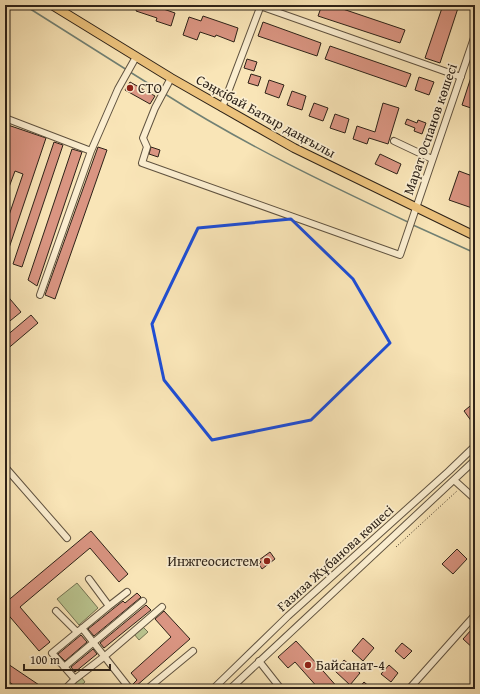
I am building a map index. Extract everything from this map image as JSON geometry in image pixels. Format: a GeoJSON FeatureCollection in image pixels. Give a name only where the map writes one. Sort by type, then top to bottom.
{"type":"FeatureCollection","features":[{"type":"Feature","properties":{"kind":"main road","name":"Сәңкібай Батыр даңғылы"},"geometry":{"type":"LineString","coordinates":[[52,5],[171,78],[294,148],[475,236]]}},
{"type":"Feature","properties":{"kind":"street"},"geometry":{"type":"LineString","coordinates":[[222,108],[261,6],[461,76]]}},
{"type":"Feature","properties":{"kind":"street","name":"Марат Оспанов көшесі"},"geometry":{"type":"LineString","coordinates":[[171,78],[155,108],[143,138],[146,147],[142,163],[400,255],[475,35]]}},
{"type":"Feature","properties":{"kind":"street"},"geometry":{"type":"LineString","coordinates":[[40,295],[91,151],[118,89],[136,57]]}},
{"type":"Feature","properties":{"kind":"street"},"geometry":{"type":"LineString","coordinates":[[5,118],[91,151]]}},
{"type":"Feature","properties":{"kind":"street"},"geometry":{"type":"LineString","coordinates":[[394,142],[432,159]]}},
{"type":"Feature","properties":{"kind":"street","name":"Ғазиза Жұбанова көшесі"},"geometry":{"type":"LineString","coordinates":[[213,689],[288,616],[450,471],[475,446]]}},
{"type":"Feature","properties":{"kind":"street","name":"Ғазиза Жұбанова көшесі"},"geometry":{"type":"LineString","coordinates":[[232,688],[259,661],[475,460]]}},
{"type":"Feature","properties":{"kind":"street"},"geometry":{"type":"LineString","coordinates":[[5,467],[67,538]]}},
{"type":"Feature","properties":{"kind":"street"},"geometry":{"type":"LineString","coordinates":[[454,480],[475,499]]}},
{"type":"Feature","properties":{"kind":"street"},"geometry":{"type":"LineString","coordinates":[[88,579],[109,606]]}},
{"type":"Feature","properties":{"kind":"street"},"geometry":{"type":"LineString","coordinates":[[75,679],[52,653],[127,592]]}},
{"type":"Feature","properties":{"kind":"street"},"geometry":{"type":"LineString","coordinates":[[64,667],[143,601]]}},
{"type":"Feature","properties":{"kind":"street"},"geometry":{"type":"LineString","coordinates":[[65,689],[162,607]]}},
{"type":"Feature","properties":{"kind":"street"},"geometry":{"type":"LineString","coordinates":[[56,611],[94,642],[130,689]]}},
{"type":"Feature","properties":{"kind":"street"},"geometry":{"type":"LineString","coordinates":[[408,689],[475,615]]}},
{"type":"Feature","properties":{"kind":"street"},"geometry":{"type":"LineString","coordinates":[[147,689],[193,651]]}},
{"type":"Feature","properties":{"kind":"street"},"geometry":{"type":"LineString","coordinates":[[259,661],[281,689]]}},
{"type":"Feature","properties":{"kind":"street"},"geometry":{"type":"LineString","coordinates":[[155,682],[159,689]]}},
{"type":"Feature","properties":{"kind":"path"},"geometry":{"type":"LineString","coordinates":[[396,547],[462,486]]}},
{"type":"Feature","properties":{"kind":"highlighted area"},"geometry":{"type":"Polygon","coordinates":[[[291,219],[353,279],[390,343],[311,420],[212,440],[164,380],[152,324],[198,228],[291,219]]]}},
{"type":"Feature","properties":{"kind":"green space"},"geometry":{"type":"Polygon","coordinates":[[[77,583],[98,608],[79,625],[57,599],[77,583]]]}},
{"type":"Feature","properties":{"kind":"green space"},"geometry":{"type":"Polygon","coordinates":[[[143,627],[148,632],[139,640],[134,634],[143,627]]]}},
{"type":"Feature","properties":{"kind":"green space"},"geometry":{"type":"Polygon","coordinates":[[[81,677],[85,682],[75,689],[71,684],[81,677]]]}},
{"type":"Feature","properties":{"kind":"building"},"geometry":{"type":"Polygon","coordinates":[[[138,5],[152,5],[175,13],[171,26],[156,21],[157,18],[136,11],[138,5]]]}},
{"type":"Feature","properties":{"kind":"building"},"geometry":{"type":"Polygon","coordinates":[[[322,5],[331,5],[405,30],[400,43],[318,16],[322,5]]]}},
{"type":"Feature","properties":{"kind":"building"},"geometry":{"type":"Polygon","coordinates":[[[443,5],[459,5],[440,63],[425,58],[443,5]]]}},
{"type":"Feature","properties":{"kind":"building"},"geometry":{"type":"Polygon","coordinates":[[[203,16],[238,28],[234,42],[216,35],[215,37],[200,32],[197,40],[183,35],[189,17],[201,21],[203,16]]]}},
{"type":"Feature","properties":{"kind":"building"},"geometry":{"type":"Polygon","coordinates":[[[263,22],[321,43],[317,56],[258,36],[263,22]]]}},
{"type":"Feature","properties":{"kind":"building"},"geometry":{"type":"Polygon","coordinates":[[[330,46],[411,74],[406,87],[325,59],[330,46]]]}},
{"type":"Feature","properties":{"kind":"building"},"geometry":{"type":"Polygon","coordinates":[[[247,59],[257,62],[254,71],[244,68],[247,59]]]}},
{"type":"Feature","properties":{"kind":"building"},"geometry":{"type":"Polygon","coordinates":[[[474,68],[475,105],[474,109],[462,105],[474,68]]]}},
{"type":"Feature","properties":{"kind":"building"},"geometry":{"type":"Polygon","coordinates":[[[251,74],[261,77],[258,86],[248,83],[251,74]]]}},
{"type":"Feature","properties":{"kind":"building"},"geometry":{"type":"Polygon","coordinates":[[[419,77],[434,82],[429,95],[415,90],[419,77]]]}},
{"type":"Feature","properties":{"kind":"building"},"geometry":{"type":"Polygon","coordinates":[[[269,80],[284,85],[279,98],[265,93],[269,80]]]}},
{"type":"Feature","properties":{"kind":"building"},"geometry":{"type":"Polygon","coordinates":[[[130,82],[155,96],[150,104],[125,90],[130,82]]]}},
{"type":"Feature","properties":{"kind":"building"},"geometry":{"type":"Polygon","coordinates":[[[292,91],[306,96],[302,110],[287,105],[292,91]]]}},
{"type":"Feature","properties":{"kind":"building"},"geometry":{"type":"Polygon","coordinates":[[[314,103],[328,108],[323,121],[309,116],[314,103]]]}},
{"type":"Feature","properties":{"kind":"building"},"geometry":{"type":"Polygon","coordinates":[[[383,103],[399,108],[388,144],[369,138],[367,144],[353,139],[357,126],[375,132],[383,103]]]}},
{"type":"Feature","properties":{"kind":"building"},"geometry":{"type":"Polygon","coordinates":[[[335,114],[349,119],[345,133],[330,128],[335,114]]]}},
{"type":"Feature","properties":{"kind":"building"},"geometry":{"type":"Polygon","coordinates":[[[407,119],[417,123],[418,120],[426,123],[422,134],[414,131],[415,128],[405,124],[407,119]]]}},
{"type":"Feature","properties":{"kind":"building"},"geometry":{"type":"Polygon","coordinates":[[[5,124],[46,138],[6,257],[5,227],[23,174],[15,171],[5,198],[5,168],[7,161],[5,160],[5,124]]]}},
{"type":"Feature","properties":{"kind":"building"},"geometry":{"type":"Polygon","coordinates":[[[54,142],[63,145],[22,267],[13,264],[54,142]]]}},
{"type":"Feature","properties":{"kind":"building"},"geometry":{"type":"Polygon","coordinates":[[[98,147],[107,150],[55,299],[45,295],[98,147]]]}},
{"type":"Feature","properties":{"kind":"building"},"geometry":{"type":"Polygon","coordinates":[[[151,147],[160,150],[158,157],[149,154],[151,147]]]}},
{"type":"Feature","properties":{"kind":"building"},"geometry":{"type":"Polygon","coordinates":[[[72,149],[82,152],[37,286],[28,280],[72,149]]]}},
{"type":"Feature","properties":{"kind":"building"},"geometry":{"type":"Polygon","coordinates":[[[380,154],[401,164],[397,174],[375,164],[380,154]]]}},
{"type":"Feature","properties":{"kind":"building"},"geometry":{"type":"Polygon","coordinates":[[[459,171],[475,177],[475,209],[449,200],[459,171]]]}},
{"type":"Feature","properties":{"kind":"building"},"geometry":{"type":"Polygon","coordinates":[[[5,293],[21,312],[5,325],[5,293]]]}},
{"type":"Feature","properties":{"kind":"building"},"geometry":{"type":"Polygon","coordinates":[[[31,315],[38,323],[5,351],[5,337],[31,315]]]}},
{"type":"Feature","properties":{"kind":"building"},"geometry":{"type":"Polygon","coordinates":[[[475,402],[475,419],[472,422],[464,411],[475,402]]]}},
{"type":"Feature","properties":{"kind":"building"},"geometry":{"type":"Polygon","coordinates":[[[91,531],[128,574],[119,582],[90,548],[20,607],[50,642],[39,651],[5,611],[5,603],[91,531]]]}},
{"type":"Feature","properties":{"kind":"building"},"geometry":{"type":"Polygon","coordinates":[[[457,549],[467,559],[453,574],[442,564],[457,549]]]}},
{"type":"Feature","properties":{"kind":"building"},"geometry":{"type":"Polygon","coordinates":[[[270,552],[275,559],[262,569],[259,564],[261,562],[259,560],[270,552]]]}},
{"type":"Feature","properties":{"kind":"building"},"geometry":{"type":"Polygon","coordinates":[[[137,593],[141,597],[140,598],[94,636],[88,629],[123,601],[125,603],[137,593]]]}},
{"type":"Feature","properties":{"kind":"building"},"geometry":{"type":"Polygon","coordinates":[[[146,605],[151,610],[104,648],[100,643],[146,605]]]}},
{"type":"Feature","properties":{"kind":"building"},"geometry":{"type":"Polygon","coordinates":[[[164,611],[190,639],[135,687],[133,684],[137,680],[131,673],[171,637],[155,619],[164,611]]]}},
{"type":"Feature","properties":{"kind":"building"},"geometry":{"type":"Polygon","coordinates":[[[472,629],[475,632],[475,650],[463,639],[472,629]]]}},
{"type":"Feature","properties":{"kind":"building"},"geometry":{"type":"Polygon","coordinates":[[[81,635],[87,642],[65,661],[58,654],[81,635]]]}},
{"type":"Feature","properties":{"kind":"building"},"geometry":{"type":"Polygon","coordinates":[[[363,638],[374,648],[363,661],[352,651],[363,638]]]}},
{"type":"Feature","properties":{"kind":"building","name":"Байсанат-4"},"geometry":{"type":"Polygon","coordinates":[[[296,641],[339,689],[319,689],[295,662],[288,668],[278,657],[296,641]]]}},
{"type":"Feature","properties":{"kind":"building"},"geometry":{"type":"Polygon","coordinates":[[[402,643],[412,651],[404,659],[395,651],[402,643]]]}},
{"type":"Feature","properties":{"kind":"building"},"geometry":{"type":"Polygon","coordinates":[[[93,649],[97,654],[75,672],[71,667],[93,649]]]}},
{"type":"Feature","properties":{"kind":"building"},"geometry":{"type":"Polygon","coordinates":[[[344,660],[360,673],[350,685],[335,671],[344,660]]]}},
{"type":"Feature","properties":{"kind":"building"},"geometry":{"type":"Polygon","coordinates":[[[5,662],[45,689],[19,689],[5,679],[5,662]]]}},
{"type":"Feature","properties":{"kind":"building"},"geometry":{"type":"Polygon","coordinates":[[[389,665],[398,673],[391,682],[381,674],[389,665]]]}},
{"type":"Feature","properties":{"kind":"building"},"geometry":{"type":"Polygon","coordinates":[[[364,682],[372,689],[358,689],[364,682]]]}},
{"type":"Feature","properties":{"kind":"waterway"},"geometry":{"type":"LineString","coordinates":[[24,5],[127,70]]}},
{"type":"Feature","properties":{"kind":"waterway"},"geometry":{"type":"LineString","coordinates":[[130,72],[162,92]]}},
{"type":"Feature","properties":{"kind":"waterway"},"geometry":{"type":"LineString","coordinates":[[165,94],[255,147],[410,223]]}},
{"type":"Feature","properties":{"kind":"waterway"},"geometry":{"type":"LineString","coordinates":[[413,225],[475,253]]}},
{"type":"Feature","properties":{"kind":"place","name":"СТО"},"geometry":{"type":"Point","coordinates":[130,88]}},
{"type":"Feature","properties":{"kind":"place","name":"Инжгеосистем"},"geometry":{"type":"Point","coordinates":[267,561]}},
{"type":"Feature","properties":{"kind":"place","name":"Байсанат-4"},"geometry":{"type":"Point","coordinates":[308,665]}}]}
